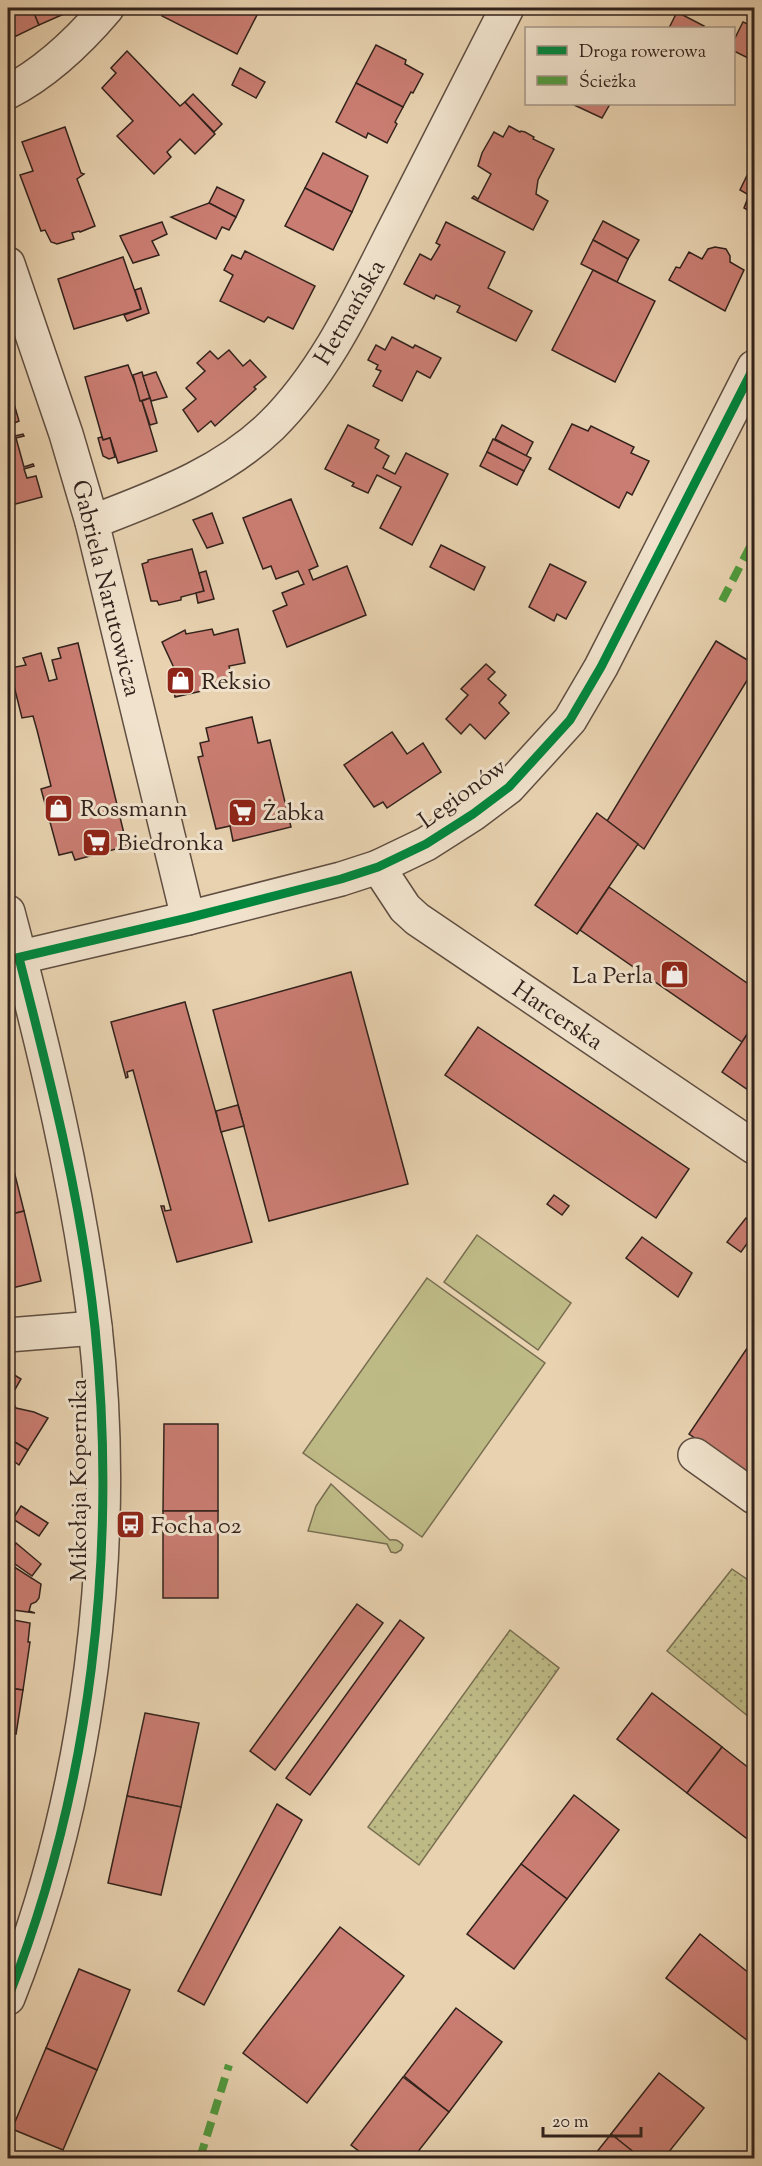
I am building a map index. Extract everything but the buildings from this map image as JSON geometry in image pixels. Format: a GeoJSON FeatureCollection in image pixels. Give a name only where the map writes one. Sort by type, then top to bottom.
{"type":"FeatureCollection","features":[{"type":"Feature","properties":{"kind":"street"},"geometry":{"type":"LineString","coordinates":[[8,92],[51,64],[91,27],[107,8]]}},
{"type":"Feature","properties":{"kind":"street","name":"Hetmańska"},"geometry":{"type":"LineString","coordinates":[[92,522],[184,486],[209,473],[240,452],[271,426],[299,393],[358,302],[507,8]]}},
{"type":"Feature","properties":{"kind":"street","name":"Gabriela Narutowicza"},"geometry":{"type":"LineString","coordinates":[[8,264],[66,434],[92,522],[188,918]]}},
{"type":"Feature","properties":{"kind":"street","name":"Legionów"},"geometry":{"type":"LineString","coordinates":[[13,959],[188,918],[341,879],[378,867],[426,844],[473,814],[509,787],[570,720],[601,667],[754,367]]}},
{"type":"Feature","properties":{"kind":"street","name":"Harcerska"},"geometry":{"type":"LineString","coordinates":[[378,867],[405,908],[417,919],[754,1147]]}},
{"type":"Feature","properties":{"kind":"street","name":"Mikołaja Kopernika"},"geometry":{"type":"LineString","coordinates":[[8,912],[13,959],[36,1020],[77,1207],[95,1328],[101,1415],[103,1530],[92,1660],[82,1736],[61,1832],[11,1979]]}},
{"type":"Feature","properties":{"kind":"street"},"geometry":{"type":"LineString","coordinates":[[8,1335],[95,1328]]}},
{"type":"Feature","properties":{"kind":"street"},"geometry":{"type":"LineString","coordinates":[[695,1455],[754,1497]]}},
{"type":"Feature","properties":{"kind":"shaded area"},"geometry":{"type":"Polygon","coordinates":[[[477,1235],[571,1303],[538,1350],[444,1282],[477,1235]]]}},
{"type":"Feature","properties":{"kind":"shaded area"},"geometry":{"type":"Polygon","coordinates":[[[427,1278],[545,1363],[422,1537],[303,1453],[427,1278]]]}},
{"type":"Feature","properties":{"kind":"shaded area"},"geometry":{"type":"Polygon","coordinates":[[[331,1484],[390,1540],[401,1543],[403,1545],[401,1550],[396,1553],[391,1552],[387,1544],[308,1531],[316,1506],[331,1484]]]}},
{"type":"Feature","properties":{"kind":"shaded area"},"geometry":{"type":"Polygon","coordinates":[[[732,1569],[754,1584],[754,1721],[667,1651],[732,1569]]]}},
{"type":"Feature","properties":{"kind":"shaded area"},"geometry":{"type":"Polygon","coordinates":[[[510,1630],[559,1668],[419,1865],[368,1827],[510,1630]]]}},
{"type":"Feature","properties":{"kind":"marked path"},"geometry":{"type":"LineString","coordinates":[[722,601],[754,539]]}},
{"type":"Feature","properties":{"kind":"marked path"},"geometry":{"type":"LineString","coordinates":[[200,2158],[229,2065]]}},
{"type":"Feature","properties":{"kind":"cycle path"},"geometry":{"type":"LineString","coordinates":[[8,960],[188,918],[341,879],[378,867],[426,844],[473,814],[509,787],[570,720],[601,667],[754,367]]}},
{"type":"Feature","properties":{"kind":"cycle path"},"geometry":{"type":"LineString","coordinates":[[8,1998],[37,1918],[60,1836],[78,1753],[91,1669],[99,1583],[103,1498],[101,1413],[95,1328],[82,1234],[64,1142],[19,958]]}},
{"type":"Feature","properties":{"kind":"place","name":"Reksio"},"geometry":{"type":"Point","coordinates":[180,681]}},
{"type":"Feature","properties":{"kind":"place","name":"Rossmann"},"geometry":{"type":"Point","coordinates":[59,808]}},
{"type":"Feature","properties":{"kind":"place","name":"Żabka"},"geometry":{"type":"Point","coordinates":[242,812]}},
{"type":"Feature","properties":{"kind":"place","name":"Biedronka"},"geometry":{"type":"Point","coordinates":[96,842]}},
{"type":"Feature","properties":{"kind":"place","name":"La Perla"},"geometry":{"type":"Point","coordinates":[674,975]}},
{"type":"Feature","properties":{"kind":"place","name":"Focha 02"},"geometry":{"type":"Point","coordinates":[130,1525]}}]}
